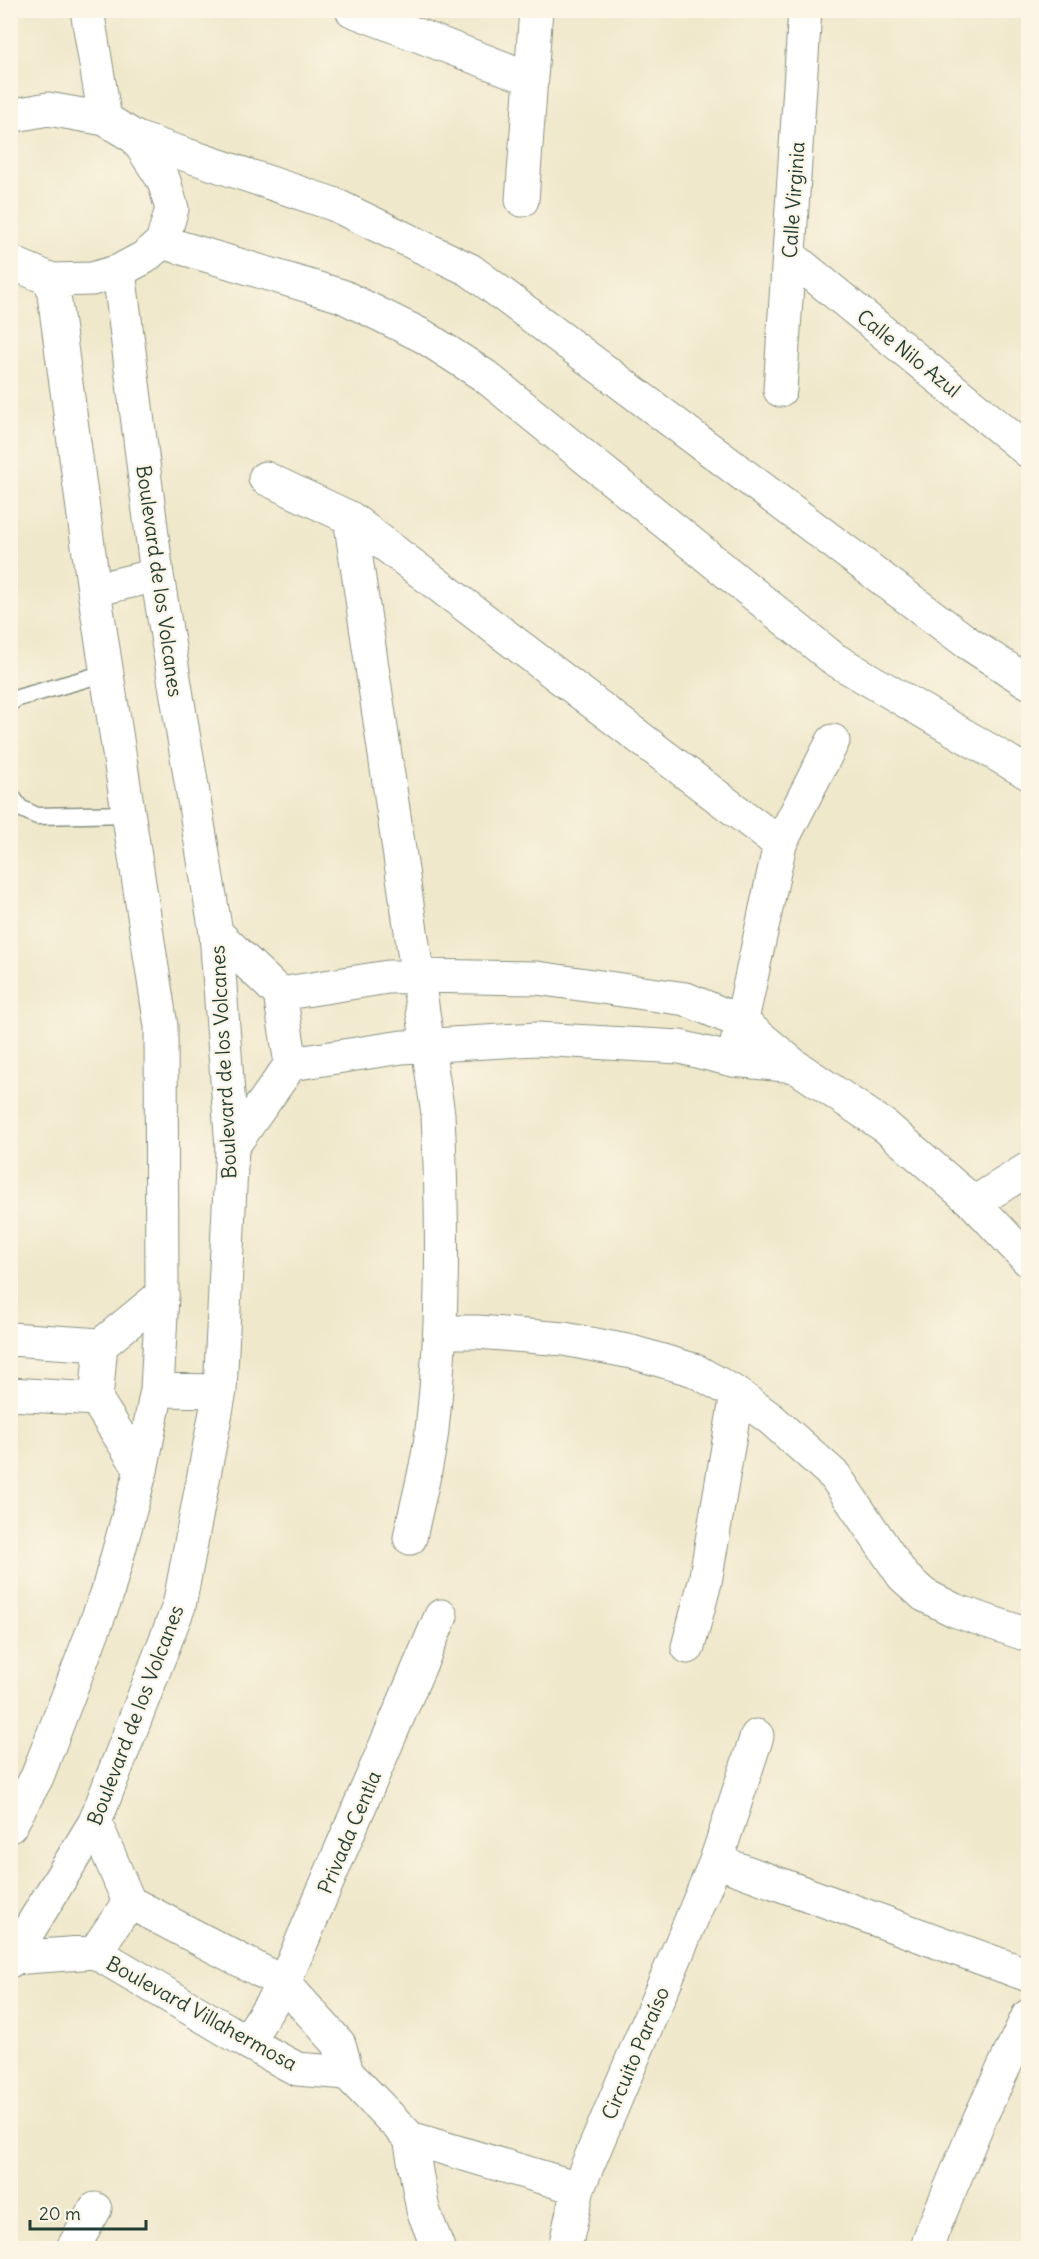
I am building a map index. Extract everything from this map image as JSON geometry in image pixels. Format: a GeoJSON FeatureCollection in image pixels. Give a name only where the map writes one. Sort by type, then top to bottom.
{"type":"FeatureCollection","features":[{"type":"Feature","properties":{"kind":"street"},"geometry":{"type":"LineString","coordinates":[[87,10],[105,119]]}},
{"type":"Feature","properties":{"kind":"street"},"geometry":{"type":"LineString","coordinates":[[352,10],[532,79]]}},
{"type":"Feature","properties":{"kind":"street"},"geometry":{"type":"LineString","coordinates":[[522,200],[536,10]]}},
{"type":"Feature","properties":{"kind":"street","name":"Calle Virginia"},"geometry":{"type":"LineString","coordinates":[[780,390],[805,10]]}},
{"type":"Feature","properties":{"kind":"street"},"geometry":{"type":"LineString","coordinates":[[10,116],[48,109],[105,119],[136,138],[333,204],[470,270],[968,643],[1029,682]]}},
{"type":"Feature","properties":{"kind":"street"},"geometry":{"type":"LineString","coordinates":[[10,261],[52,280],[92,279],[119,271],[145,257],[162,242],[172,209],[164,181],[136,138]]}},
{"type":"Feature","properties":{"kind":"street"},"geometry":{"type":"LineString","coordinates":[[162,242],[342,296],[423,336],[485,376],[834,659],[1029,773]]}},
{"type":"Feature","properties":{"kind":"street","name":"Calle Nilo Azul"},"geometry":{"type":"LineString","coordinates":[[789,255],[1029,451]]}},
{"type":"Feature","properties":{"kind":"street","name":"Boulevard de los Volcanes"},"geometry":{"type":"LineString","coordinates":[[11,1958],[95,1822],[179,1606],[220,1391],[232,1147],[216,933],[157,575],[119,271]]}},
{"type":"Feature","properties":{"kind":"street"},"geometry":{"type":"LineString","coordinates":[[10,1826],[37,1777],[107,1594],[141,1470],[157,1390],[162,1295],[161,1026],[106,673],[52,280]]}},
{"type":"Feature","properties":{"kind":"street"},"geometry":{"type":"LineString","coordinates":[[265,478],[350,518],[780,844]]}},
{"type":"Feature","properties":{"kind":"street"},"geometry":{"type":"LineString","coordinates":[[350,518],[438,1114],[442,1206],[440,1332],[432,1432],[410,1538]]}},
{"type":"Feature","properties":{"kind":"street"},"geometry":{"type":"LineString","coordinates":[[94,590],[157,575]]}},
{"type":"Feature","properties":{"kind":"street"},"geometry":{"type":"LineString","coordinates":[[733,1060],[743,1023],[780,844],[833,741]]}},
{"type":"Feature","properties":{"kind":"street"},"geometry":{"type":"LineString","coordinates":[[216,933],[280,994],[291,1064],[232,1147]]}},
{"type":"Feature","properties":{"kind":"street"},"geometry":{"type":"LineString","coordinates":[[280,994],[388,977],[418,976],[537,978],[686,999],[743,1023],[795,1066],[885,1127],[974,1203],[1029,1260]]}},
{"type":"Feature","properties":{"kind":"street"},"geometry":{"type":"LineString","coordinates":[[291,1064],[402,1047],[536,1039],[680,1047],[733,1060],[795,1066]]}},
{"type":"Feature","properties":{"kind":"street"},"geometry":{"type":"LineString","coordinates":[[974,1203],[1029,1169]]}},
{"type":"Feature","properties":{"kind":"street"},"geometry":{"type":"LineString","coordinates":[[10,1339],[101,1345],[162,1295]]}},
{"type":"Feature","properties":{"kind":"street"},"geometry":{"type":"LineString","coordinates":[[440,1332],[478,1332],[564,1339],[632,1352],[694,1370],[737,1394],[771,1419],[835,1476],[903,1576],[924,1595],[954,1610],[1029,1635]]}},
{"type":"Feature","properties":{"kind":"street"},"geometry":{"type":"LineString","coordinates":[[101,1345],[96,1399],[141,1470]]}},
{"type":"Feature","properties":{"kind":"street"},"geometry":{"type":"LineString","coordinates":[[157,1390],[220,1391]]}},
{"type":"Feature","properties":{"kind":"street"},"geometry":{"type":"LineString","coordinates":[[10,1394],[96,1399]]}},
{"type":"Feature","properties":{"kind":"street"},"geometry":{"type":"LineString","coordinates":[[688,1647],[705,1582],[737,1394]]}},
{"type":"Feature","properties":{"kind":"street","name":"Privada Centla"},"geometry":{"type":"LineString","coordinates":[[248,2042],[284,1983],[441,1617]]}},
{"type":"Feature","properties":{"kind":"street","name":"Circuito Paraíso"},"geometry":{"type":"LineString","coordinates":[[566,2248],[578,2188],[716,1861],[757,1736]]}},
{"type":"Feature","properties":{"kind":"street"},"geometry":{"type":"LineString","coordinates":[[95,1822],[129,1902],[284,1983],[339,2044],[347,2073],[410,2138],[578,2188]]}},
{"type":"Feature","properties":{"kind":"street"},"geometry":{"type":"LineString","coordinates":[[716,1861],[1029,1975]]}},
{"type":"Feature","properties":{"kind":"street","name":"Boulevard Villahermosa"},"geometry":{"type":"LineString","coordinates":[[95,1952],[129,1902]]}},
{"type":"Feature","properties":{"kind":"street","name":"Boulevard Villahermosa"},"geometry":{"type":"LineString","coordinates":[[11,1958],[95,1952],[297,2069],[347,2073]]}},
{"type":"Feature","properties":{"kind":"street"},"geometry":{"type":"LineString","coordinates":[[927,2248],[980,2118],[1029,2016]]}},
{"type":"Feature","properties":{"kind":"street"},"geometry":{"type":"LineString","coordinates":[[410,2138],[423,2210],[438,2248]]}},
{"type":"Feature","properties":{"kind":"street"},"geometry":{"type":"LineString","coordinates":[[73,2248],[95,2209]]}},
{"type":"Feature","properties":{"kind":"lane"},"geometry":{"type":"LineString","coordinates":[[10,703],[18,698],[106,673]]}},
{"type":"Feature","properties":{"kind":"lane"},"geometry":{"type":"LineString","coordinates":[[10,794],[20,808],[37,816],[128,814]]}}]}
